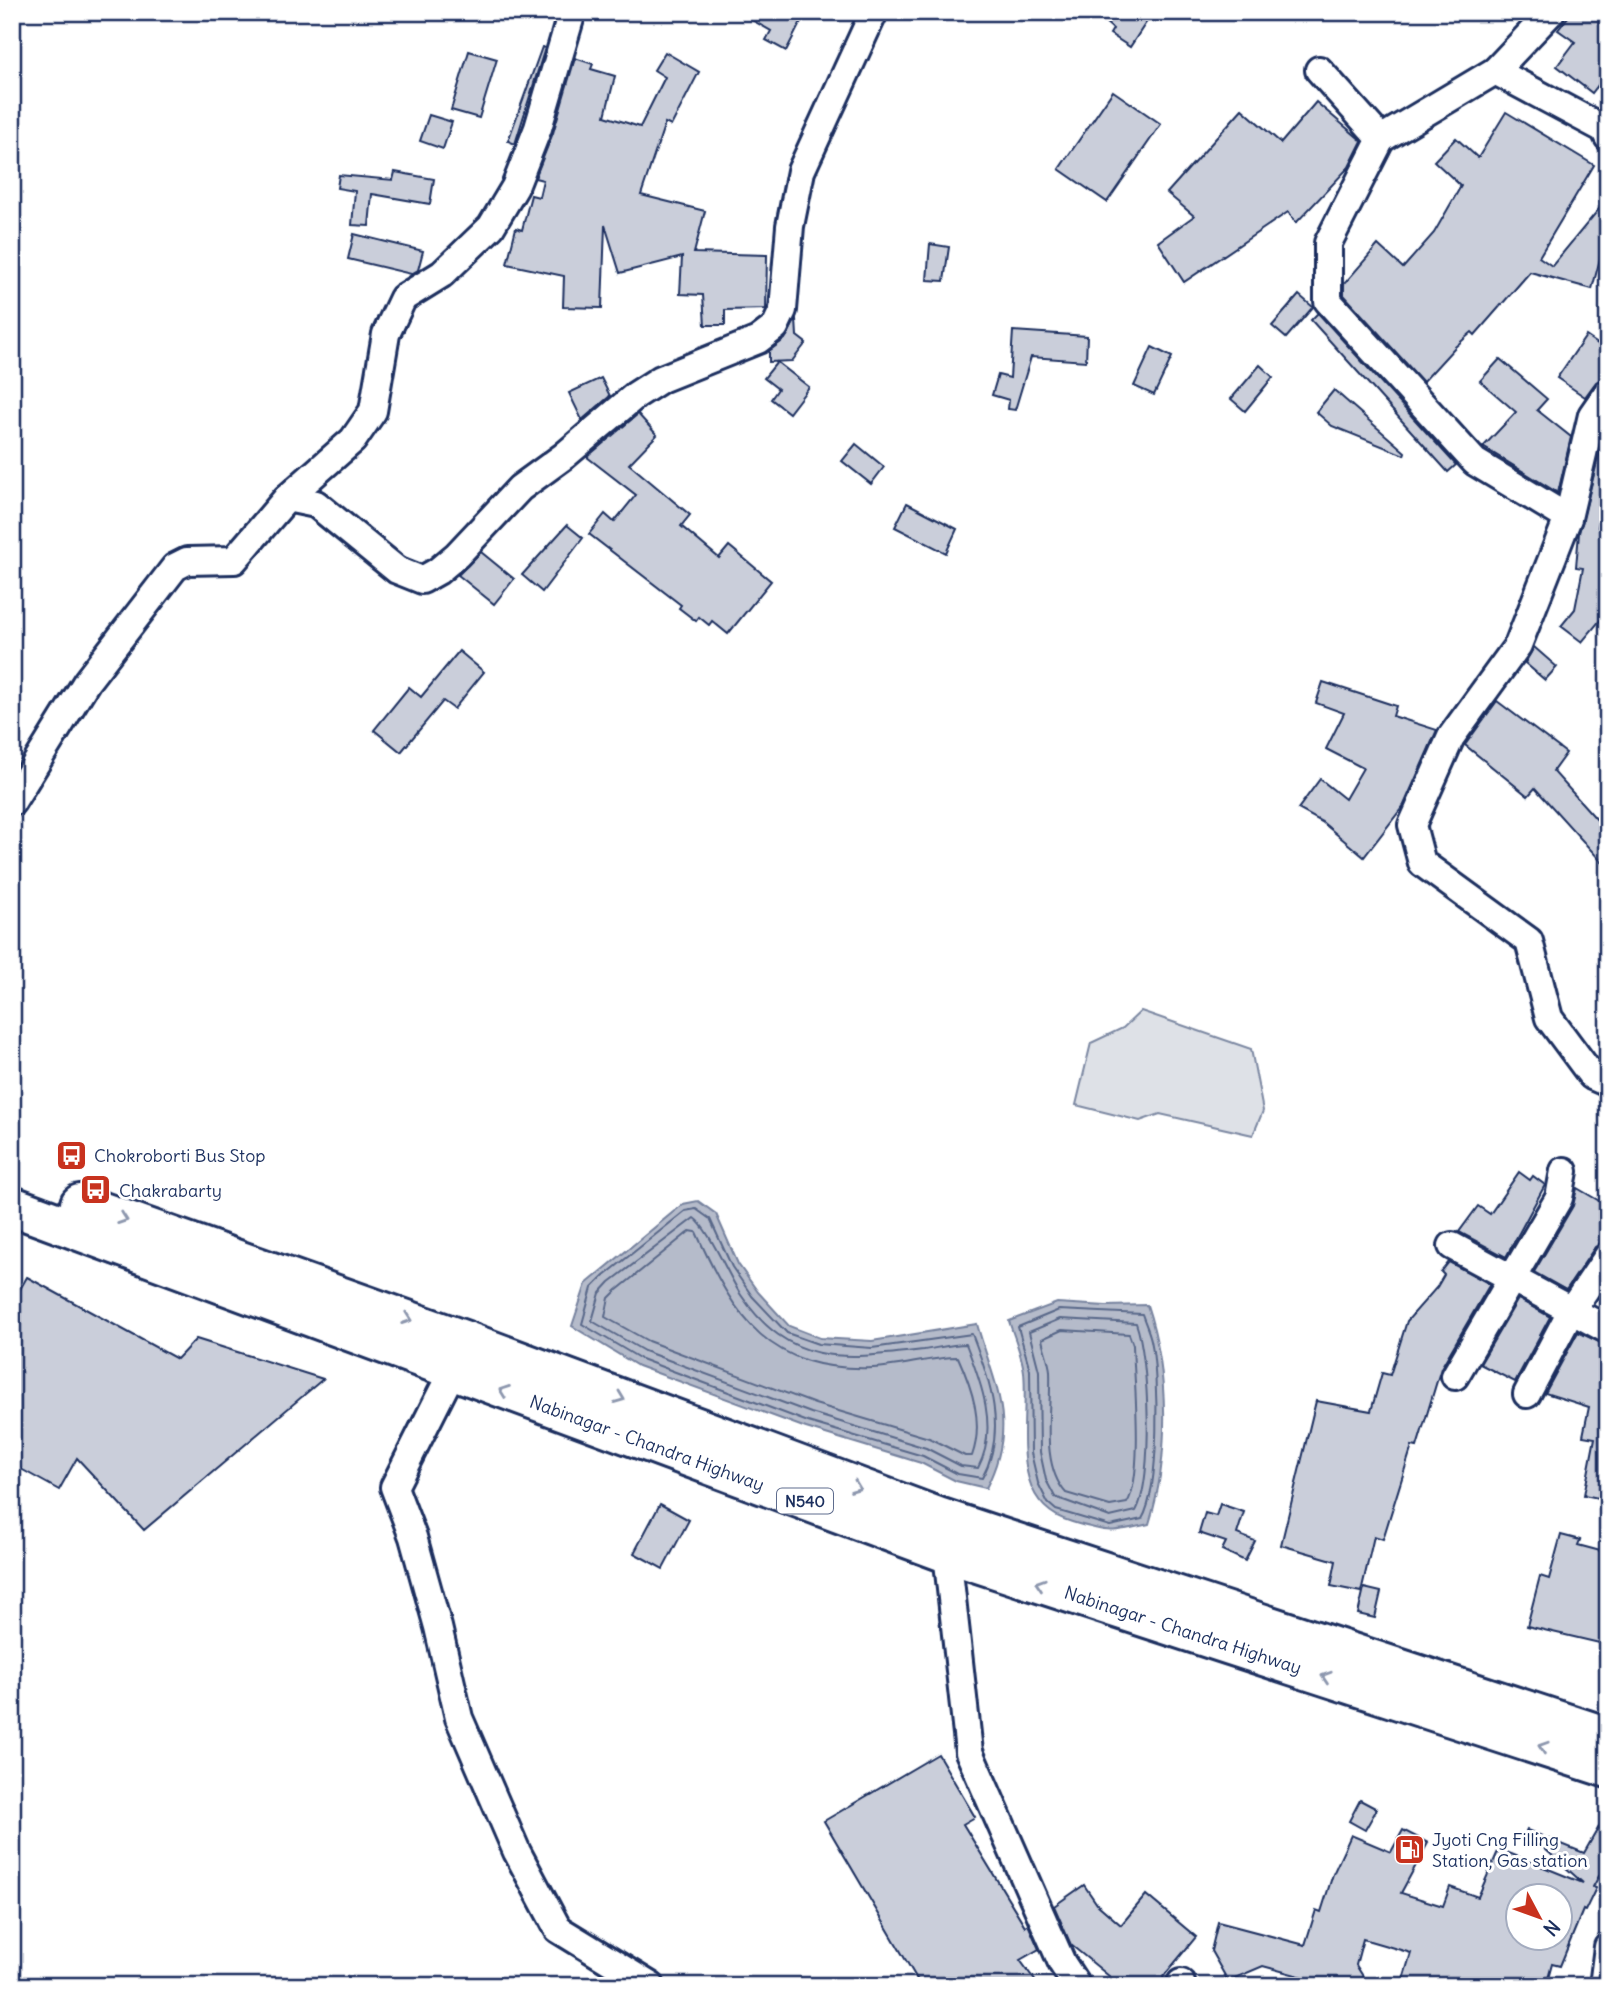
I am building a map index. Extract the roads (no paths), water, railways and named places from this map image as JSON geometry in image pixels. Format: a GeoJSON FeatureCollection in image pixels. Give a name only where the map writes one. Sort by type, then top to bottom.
{"type":"FeatureCollection","features":[{"type":"Feature","properties":{"kind":"highway","name":"Nabinagar - Chandra Highway"},"geometry":{"type":"LineString","coordinates":[[12,1180],[344,1314],[452,1371],[947,1553],[1608,1768]]}},
{"type":"Feature","properties":{"kind":"highway","name":"Nabinagar - Chandra Highway"},"geometry":{"type":"LineString","coordinates":[[12,1206],[344,1314],[938,1517],[1608,1737]]}},
{"type":"Feature","properties":{"kind":"street"},"geometry":{"type":"LineString","coordinates":[[12,802],[87,681],[175,567],[187,561],[234,560],[287,498],[349,444],[373,411],[386,334],[403,298],[455,264],[491,227],[515,187],[538,128],[572,12]]}},
{"type":"Feature","properties":{"kind":"street"},"geometry":{"type":"LineString","coordinates":[[287,498],[316,504],[397,570],[422,580],[439,571],[457,555],[520,488],[564,456],[636,395],[661,379],[758,340],[775,327],[783,310],[790,226],[801,171],[874,12]]}},
{"type":"Feature","properties":{"kind":"street"},"geometry":{"type":"LineString","coordinates":[[1551,12],[1495,71],[1381,139],[1328,243],[1328,301],[1475,462],[1568,518]]}},
{"type":"Feature","properties":{"kind":"street"},"geometry":{"type":"LineString","coordinates":[[1319,70],[1381,139]]}},
{"type":"Feature","properties":{"kind":"street"},"geometry":{"type":"LineString","coordinates":[[1495,71],[1604,130],[1608,137]]}},
{"type":"Feature","properties":{"kind":"street"},"geometry":{"type":"LineString","coordinates":[[1608,392],[1592,415],[1568,518],[1518,645],[1451,737],[1412,825],[1422,863],[1528,942],[1549,1018],[1592,1076],[1608,1083]]}},
{"type":"Feature","properties":{"kind":"street"},"geometry":{"type":"LineString","coordinates":[[1455,1377],[1559,1199],[1564,1171]]}},
{"type":"Feature","properties":{"kind":"street"},"geometry":{"type":"LineString","coordinates":[[1452,1246],[1608,1330]]}},
{"type":"Feature","properties":{"kind":"street"},"geometry":{"type":"LineString","coordinates":[[1527,1394],[1571,1311],[1608,1256]]}},
{"type":"Feature","properties":{"kind":"street"},"geometry":{"type":"LineString","coordinates":[[452,1371],[394,1487],[412,1537],[438,1628],[459,1718],[517,1852],[558,1929],[651,1986]]}},
{"type":"Feature","properties":{"kind":"street"},"geometry":{"type":"LineString","coordinates":[[947,1553],[969,1752],[1062,1963],[1077,1986]]}},
{"type":"Feature","properties":{"kind":"street"},"geometry":{"type":"LineString","coordinates":[[1603,1986],[1608,1947]]}},
{"type":"Feature","properties":{"kind":"water"},"geometry":{"type":"Polygon","coordinates":[[[698,1201],[716,1214],[738,1264],[758,1292],[789,1326],[820,1338],[872,1341],[977,1324],[1001,1406],[1002,1424],[996,1465],[986,1488],[956,1481],[921,1463],[806,1428],[638,1366],[572,1326],[586,1284],[683,1204],[698,1201]]]}},
{"type":"Feature","properties":{"kind":"water"},"geometry":{"type":"Polygon","coordinates":[[[1057,1303],[1147,1305],[1160,1358],[1164,1414],[1161,1471],[1149,1524],[1110,1530],[1072,1522],[1051,1512],[1037,1498],[1029,1480],[1025,1459],[1024,1372],[1009,1321],[1057,1303]]]}},
{"type":"Feature","properties":{"kind":"place","name":"Chokroborti Bus Stop"},"geometry":{"type":"Point","coordinates":[71,1155]}},
{"type":"Feature","properties":{"kind":"place","name":"Chakrabarty"},"geometry":{"type":"Point","coordinates":[96,1190]}},
{"type":"Feature","properties":{"kind":"place","name":"Jyoti Cng Filling Station, Gas station"},"geometry":{"type":"Point","coordinates":[1409,1849]}}]}
